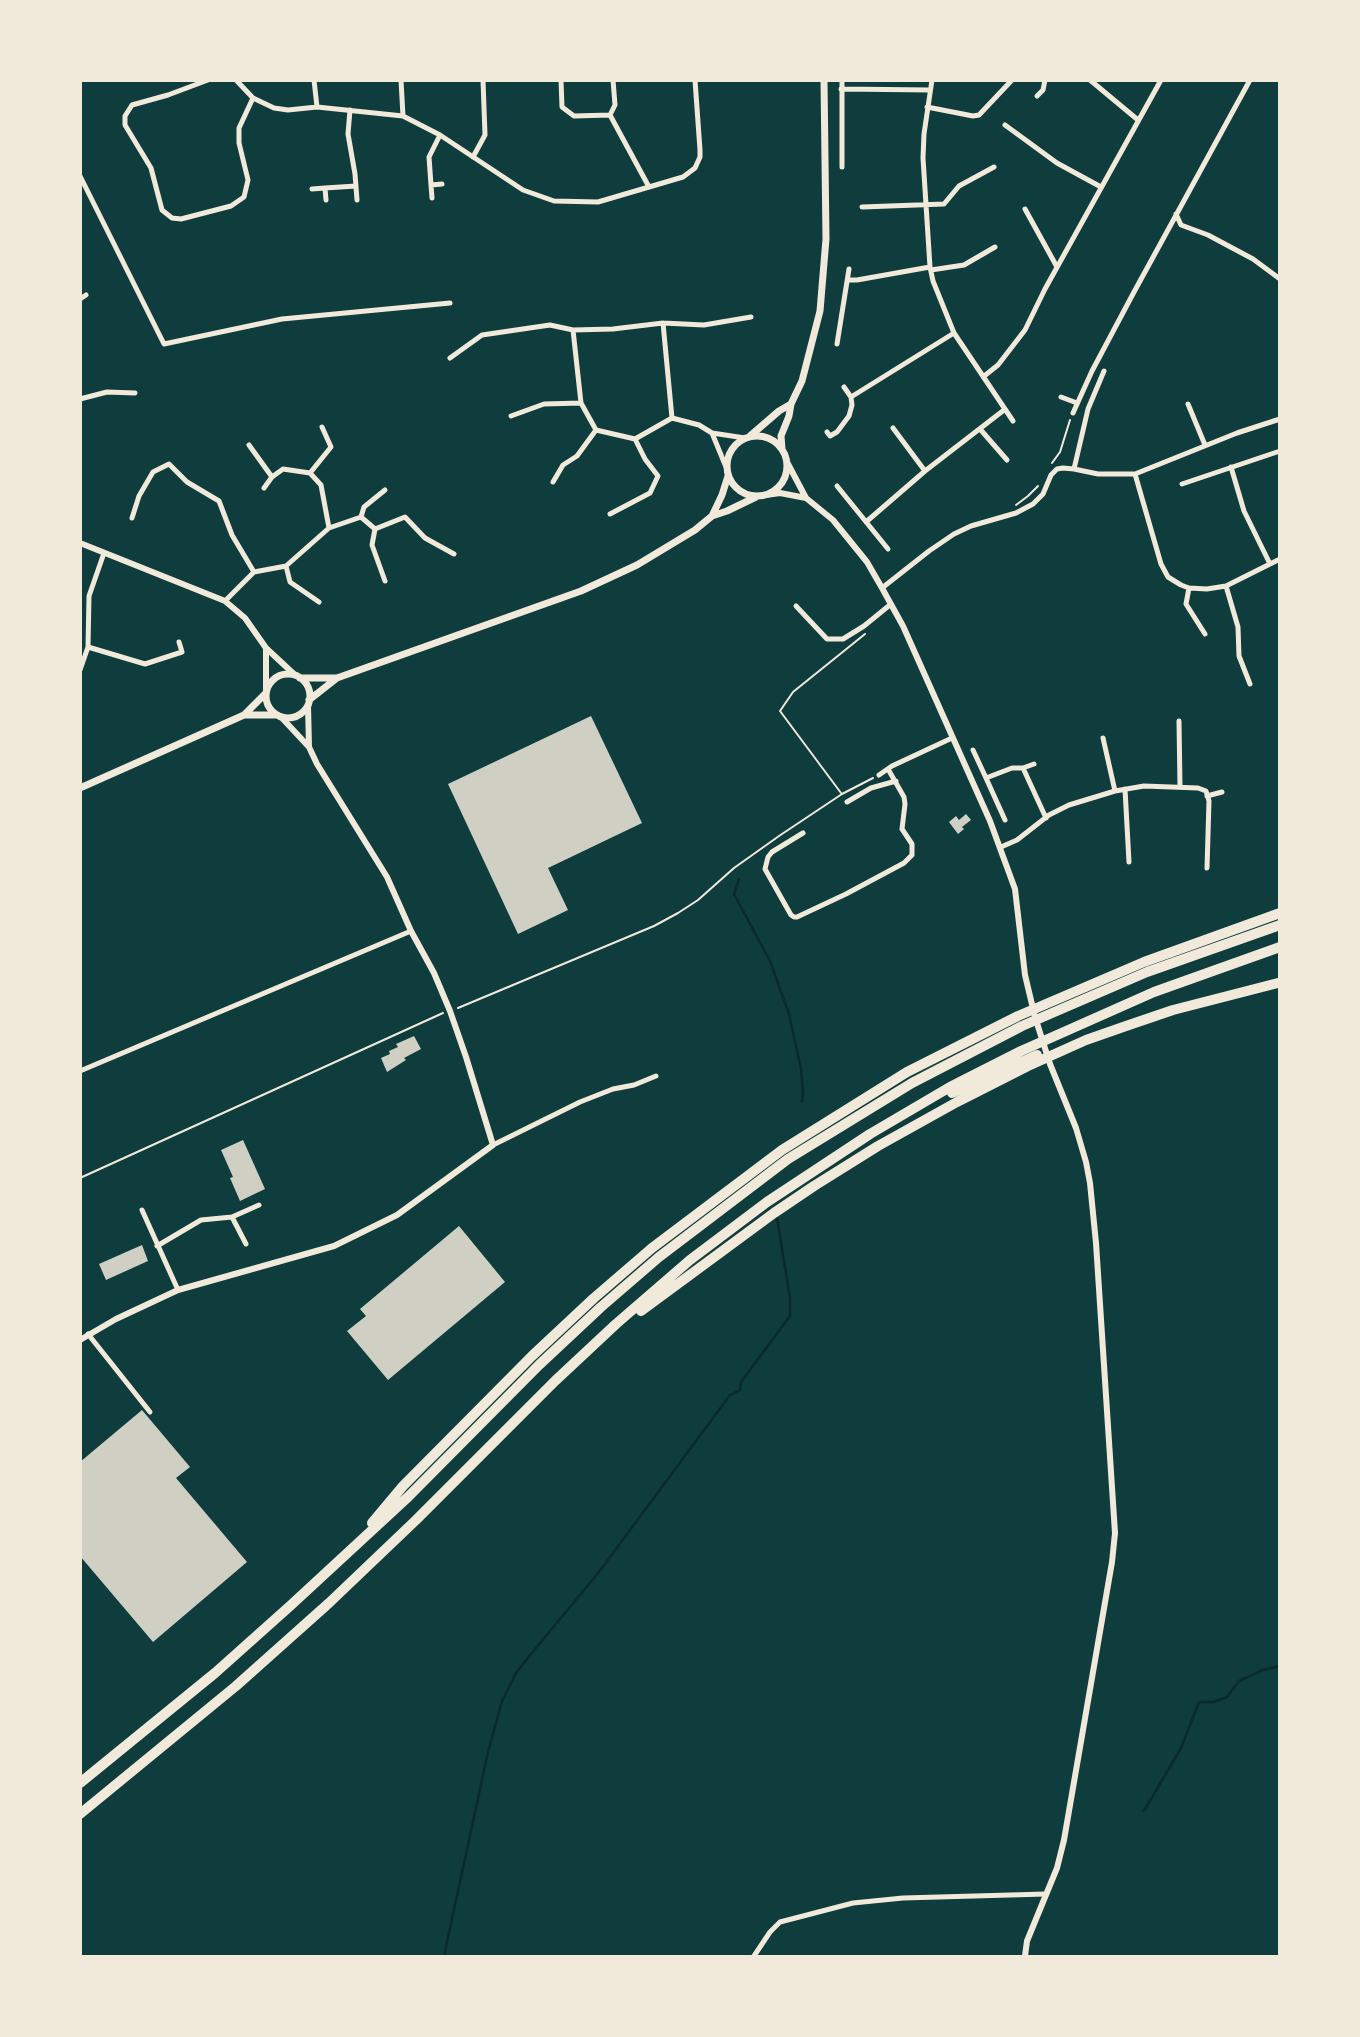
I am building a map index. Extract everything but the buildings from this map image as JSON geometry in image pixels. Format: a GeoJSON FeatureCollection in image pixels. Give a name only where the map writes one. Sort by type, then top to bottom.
{"type":"FeatureCollection","features":[{"type":"Feature","properties":{"kind":"highway"},"geometry":{"type":"LineString","coordinates":[[350,1551],[403,1486],[532,1356],[594,1298],[652,1248],[782,1150],[907,1072],[1018,1016],[1144,962],[1279,913]]}},
{"type":"Feature","properties":{"kind":"highway"},"geometry":{"type":"LineString","coordinates":[[80,1783],[215,1673],[350,1551],[601,1307],[659,1257],[788,1159],[912,1083],[1022,1026],[1147,972],[1279,925]]}},
{"type":"Feature","properties":{"kind":"highway"},"geometry":{"type":"LineString","coordinates":[[80,1814],[236,1686],[329,1603],[582,1356],[708,1246],[766,1202],[870,1134],[950,1087],[1021,1051],[1154,992],[1279,947]]}},
{"type":"Feature","properties":{"kind":"highway"},"geometry":{"type":"LineString","coordinates":[[870,1134],[1083,1034],[1124,1019],[1226,990],[1279,983]]}},
{"type":"Feature","properties":{"kind":"highway"},"geometry":{"type":"LineString","coordinates":[[582,1356],[774,1213],[868,1152],[957,1102],[1028,1066],[1096,1037],[1173,1010],[1279,983]]}},
{"type":"Feature","properties":{"kind":"main road"},"geometry":{"type":"LineString","coordinates":[[244,715],[294,717],[305,710],[309,702],[337,678],[580,591],[637,565],[695,530],[712,516],[780,485],[787,470],[781,436],[802,381],[820,311],[826,239],[824,80]]}},
{"type":"Feature","properties":{"kind":"main road"},"geometry":{"type":"LineString","coordinates":[[762,495],[749,495],[733,485],[726,467],[731,449],[791,404]]}},
{"type":"Feature","properties":{"kind":"main road"},"geometry":{"type":"LineString","coordinates":[[747,437],[757,435],[771,439],[782,449]]}},
{"type":"Feature","properties":{"kind":"main road"},"geometry":{"type":"LineString","coordinates":[[712,516],[728,476]]}},
{"type":"Feature","properties":{"kind":"main road"},"geometry":{"type":"LineString","coordinates":[[80,788],[244,715],[281,675],[337,678]]}},
{"type":"Feature","properties":{"kind":"main road"},"geometry":{"type":"LineString","coordinates":[[297,676],[308,687],[309,702]]}},
{"type":"Feature","properties":{"kind":"main road"},"geometry":{"type":"LineString","coordinates":[[266,692],[269,707],[279,716]]}},
{"type":"Feature","properties":{"kind":"street"},"geometry":{"type":"LineString","coordinates":[[208,80],[132,105],[125,116],[125,125],[151,168],[162,210],[172,218],[181,219],[231,206],[244,197],[248,180],[239,143],[239,128],[253,98]]}},
{"type":"Feature","properties":{"kind":"street"},"geometry":{"type":"LineString","coordinates":[[236,80],[253,98],[266,106],[280,109],[317,107],[404,116],[440,135],[523,190],[554,201],[598,202],[688,174],[698,162],[700,150],[695,80]]}},
{"type":"Feature","properties":{"kind":"street"},"geometry":{"type":"LineString","coordinates":[[314,80],[317,107]]}},
{"type":"Feature","properties":{"kind":"street"},"geometry":{"type":"LineString","coordinates":[[401,80],[404,116]]}},
{"type":"Feature","properties":{"kind":"street"},"geometry":{"type":"LineString","coordinates":[[473,157],[485,135],[483,80]]}},
{"type":"Feature","properties":{"kind":"street"},"geometry":{"type":"LineString","coordinates":[[561,80],[562,107],[574,116],[610,115]]}},
{"type":"Feature","properties":{"kind":"street"},"geometry":{"type":"LineString","coordinates":[[610,115],[615,105],[612,80]]}},
{"type":"Feature","properties":{"kind":"street"},"geometry":{"type":"LineString","coordinates":[[842,80],[842,167]]}},
{"type":"Feature","properties":{"kind":"street"},"geometry":{"type":"LineString","coordinates":[[932,80],[923,158],[930,269],[954,333],[1013,421]]}},
{"type":"Feature","properties":{"kind":"street"},"geometry":{"type":"LineString","coordinates":[[927,107],[979,115],[1012,80]]}},
{"type":"Feature","properties":{"kind":"street"},"geometry":{"type":"LineString","coordinates":[[1037,96],[1043,90],[1045,80]]}},
{"type":"Feature","properties":{"kind":"street"},"geometry":{"type":"LineString","coordinates":[[1090,80],[1138,120]]}},
{"type":"Feature","properties":{"kind":"street"},"geometry":{"type":"LineString","coordinates":[[982,377],[998,365],[1025,330],[1161,80]]}},
{"type":"Feature","properties":{"kind":"street"},"geometry":{"type":"LineString","coordinates":[[1073,413],[1098,359],[1250,80]]}},
{"type":"Feature","properties":{"kind":"street"},"geometry":{"type":"LineString","coordinates":[[841,89],[930,90]]}},
{"type":"Feature","properties":{"kind":"street"},"geometry":{"type":"LineString","coordinates":[[350,110],[348,134],[357,200]]}},
{"type":"Feature","properties":{"kind":"street"},"geometry":{"type":"LineString","coordinates":[[610,115],[649,187]]}},
{"type":"Feature","properties":{"kind":"street"},"geometry":{"type":"LineString","coordinates":[[1005,125],[1057,163],[1101,187]]}},
{"type":"Feature","properties":{"kind":"street"},"geometry":{"type":"LineString","coordinates":[[432,198],[429,157],[440,135]]}},
{"type":"Feature","properties":{"kind":"street"},"geometry":{"type":"LineString","coordinates":[[980,163],[985,172]]}},
{"type":"Feature","properties":{"kind":"street"},"geometry":{"type":"LineString","coordinates":[[862,207],[944,204],[959,186],[993,167]]}},
{"type":"Feature","properties":{"kind":"street"},"geometry":{"type":"LineString","coordinates":[[80,176],[164,344],[282,320],[450,303]]}},
{"type":"Feature","properties":{"kind":"street"},"geometry":{"type":"LineString","coordinates":[[430,185],[442,184]]}},
{"type":"Feature","properties":{"kind":"street"},"geometry":{"type":"LineString","coordinates":[[312,189],[356,186]]}},
{"type":"Feature","properties":{"kind":"street"},"geometry":{"type":"LineString","coordinates":[[325,188],[326,200]]}},
{"type":"Feature","properties":{"kind":"street"},"geometry":{"type":"LineString","coordinates":[[1025,209],[1057,267]]}},
{"type":"Feature","properties":{"kind":"street"},"geometry":{"type":"LineString","coordinates":[[1176,214],[1181,225],[1208,235],[1253,259],[1279,279]]}},
{"type":"Feature","properties":{"kind":"street"},"geometry":{"type":"LineString","coordinates":[[848,280],[964,265],[995,247]]}},
{"type":"Feature","properties":{"kind":"street"},"geometry":{"type":"LineString","coordinates":[[837,344],[849,269]]}},
{"type":"Feature","properties":{"kind":"street"},"geometry":{"type":"LineString","coordinates":[[450,358],[482,335],[550,325],[573,330],[663,323],[704,325],[751,317]]}},
{"type":"Feature","properties":{"kind":"street"},"geometry":{"type":"LineString","coordinates":[[663,323],[672,418]]}},
{"type":"Feature","properties":{"kind":"street"},"geometry":{"type":"LineString","coordinates":[[573,330],[580,403],[596,430],[635,439],[672,418],[699,425],[712,433],[747,437]]}},
{"type":"Feature","properties":{"kind":"street"},"geometry":{"type":"LineString","coordinates":[[851,397],[954,333]]}},
{"type":"Feature","properties":{"kind":"street"},"geometry":{"type":"LineString","coordinates":[[1074,469],[1088,409],[1104,371]]}},
{"type":"Feature","properties":{"kind":"street"},"geometry":{"type":"LineString","coordinates":[[827,432],[830,436],[844,425],[849,416],[851,397],[845,387]]}},
{"type":"Feature","properties":{"kind":"street"},"geometry":{"type":"LineString","coordinates":[[80,399],[107,391],[135,393]]}},
{"type":"Feature","properties":{"kind":"street"},"geometry":{"type":"LineString","coordinates":[[1061,397],[1077,403]]}},
{"type":"Feature","properties":{"kind":"street"},"geometry":{"type":"LineString","coordinates":[[511,416],[544,404],[580,403]]}},
{"type":"Feature","properties":{"kind":"street"},"geometry":{"type":"LineString","coordinates":[[1188,404],[1205,445]]}},
{"type":"Feature","properties":{"kind":"street"},"geometry":{"type":"LineString","coordinates":[[866,522],[925,471],[1004,410]]}},
{"type":"Feature","properties":{"kind":"street"},"geometry":{"type":"LineString","coordinates":[[883,587],[954,534],[971,526],[1016,513],[1033,504],[1043,494],[1051,475],[1057,469],[1098,474],[1135,474],[1205,445],[1279,419]]}},
{"type":"Feature","properties":{"kind":"street"},"geometry":{"type":"LineString","coordinates":[[310,473],[331,447],[322,426]]}},
{"type":"Feature","properties":{"kind":"street"},"geometry":{"type":"LineString","coordinates":[[893,428],[925,471]]}},
{"type":"Feature","properties":{"kind":"street"},"geometry":{"type":"LineString","coordinates":[[980,429],[1007,460]]}},
{"type":"Feature","properties":{"kind":"street"},"geometry":{"type":"LineString","coordinates":[[553,482],[563,465],[577,456],[596,430]]}},
{"type":"Feature","properties":{"kind":"street"},"geometry":{"type":"LineString","coordinates":[[712,433],[726,467]]}},
{"type":"Feature","properties":{"kind":"street"},"geometry":{"type":"LineString","coordinates":[[610,514],[650,493],[658,476],[635,439]]}},
{"type":"Feature","properties":{"kind":"street"},"geometry":{"type":"LineString","coordinates":[[249,445],[272,477]]}},
{"type":"Feature","properties":{"kind":"street"},"geometry":{"type":"LineString","coordinates":[[1182,484],[1279,451]]}},
{"type":"Feature","properties":{"kind":"street"},"geometry":{"type":"LineString","coordinates":[[787,462],[806,498],[832,520],[867,562],[883,587],[1001,847],[1016,896],[1029,995],[1050,1064],[1076,1128],[1090,1183],[1115,1533],[1064,1840],[1057,1868],[1027,1941],[1025,1956]]}},
{"type":"Feature","properties":{"kind":"street"},"geometry":{"type":"LineString","coordinates":[[132,519],[139,496],[153,472],[169,464],[187,482],[219,501],[232,535],[254,572]]}},
{"type":"Feature","properties":{"kind":"street"},"geometry":{"type":"LineString","coordinates":[[1231,467],[1244,511],[1270,564]]}},
{"type":"Feature","properties":{"kind":"street"},"geometry":{"type":"LineString","coordinates":[[264,488],[272,477],[283,469],[310,473],[321,485],[330,528]]}},
{"type":"Feature","properties":{"kind":"street"},"geometry":{"type":"LineString","coordinates":[[1135,474],[1161,564],[1168,577],[1189,588],[1207,590],[1226,586],[1279,559]]}},
{"type":"Feature","properties":{"kind":"street"},"geometry":{"type":"LineString","coordinates":[[837,486],[888,549]]}},
{"type":"Feature","properties":{"kind":"street"},"geometry":{"type":"LineString","coordinates":[[361,517],[364,507],[385,490]]}},
{"type":"Feature","properties":{"kind":"street"},"geometry":{"type":"LineString","coordinates":[[762,495],[780,493],[806,498]]}},
{"type":"Feature","properties":{"kind":"street"},"geometry":{"type":"LineString","coordinates":[[225,601],[254,572],[286,566],[330,528],[361,517]]}},
{"type":"Feature","properties":{"kind":"street"},"geometry":{"type":"LineString","coordinates":[[361,517],[375,528]]}},
{"type":"Feature","properties":{"kind":"street"},"geometry":{"type":"LineString","coordinates":[[375,528],[405,517],[425,538],[454,554]]}},
{"type":"Feature","properties":{"kind":"street"},"geometry":{"type":"LineString","coordinates":[[375,528],[372,545],[385,581]]}},
{"type":"Feature","properties":{"kind":"street"},"geometry":{"type":"LineString","coordinates":[[80,543],[225,601],[255,629],[266,648],[297,676]]}},
{"type":"Feature","properties":{"kind":"street"},"geometry":{"type":"LineString","coordinates":[[80,670],[88,647],[89,596],[104,553]]}},
{"type":"Feature","properties":{"kind":"street"},"geometry":{"type":"LineString","coordinates":[[286,566],[290,582],[318,602]]}},
{"type":"Feature","properties":{"kind":"street"},"geometry":{"type":"LineString","coordinates":[[1226,586],[1238,627],[1240,656],[1250,684]]}},
{"type":"Feature","properties":{"kind":"street"},"geometry":{"type":"LineString","coordinates":[[1189,588],[1186,604],[1205,634]]}},
{"type":"Feature","properties":{"kind":"street"},"geometry":{"type":"LineString","coordinates":[[796,606],[827,639],[844,639],[891,604]]}},
{"type":"Feature","properties":{"kind":"street"},"geometry":{"type":"LineString","coordinates":[[88,647],[145,664],[182,652],[179,642]]}},
{"type":"Feature","properties":{"kind":"street"},"geometry":{"type":"LineString","coordinates":[[266,648],[266,692]]}},
{"type":"Feature","properties":{"kind":"street"},"geometry":{"type":"LineString","coordinates":[[309,702],[309,747]]}},
{"type":"Feature","properties":{"kind":"street"},"geometry":{"type":"LineString","coordinates":[[279,716],[309,747],[387,877],[452,1016],[493,1145]]}},
{"type":"Feature","properties":{"kind":"street"},"geometry":{"type":"LineString","coordinates":[[1180,721],[1180,787]]}},
{"type":"Feature","properties":{"kind":"street"},"geometry":{"type":"LineString","coordinates":[[1103,737],[1115,791]]}},
{"type":"Feature","properties":{"kind":"street"},"geometry":{"type":"LineString","coordinates":[[879,775],[952,738]]}},
{"type":"Feature","properties":{"kind":"street"},"geometry":{"type":"LineString","coordinates":[[973,750],[1004,820]]}},
{"type":"Feature","properties":{"kind":"street"},"geometry":{"type":"LineString","coordinates":[[986,778],[1012,768],[1034,764]]}},
{"type":"Feature","properties":{"kind":"street"},"geometry":{"type":"LineString","coordinates":[[1023,768],[1046,818]]}},
{"type":"Feature","properties":{"kind":"street"},"geometry":{"type":"LineString","coordinates":[[803,833],[772,852],[765,869],[794,917],[846,894],[909,860],[912,844],[902,829],[905,804],[888,769]]}},
{"type":"Feature","properties":{"kind":"street"},"geometry":{"type":"LineString","coordinates":[[847,802],[871,788],[896,781]]}},
{"type":"Feature","properties":{"kind":"street"},"geometry":{"type":"LineString","coordinates":[[1001,847],[1017,840],[1069,805],[1115,791],[1144,786],[1198,788],[1206,791],[1208,796],[1208,868]]}},
{"type":"Feature","properties":{"kind":"street"},"geometry":{"type":"LineString","coordinates":[[1125,789],[1129,862]]}},
{"type":"Feature","properties":{"kind":"street"},"geometry":{"type":"LineString","coordinates":[[1208,796],[1222,792]]}},
{"type":"Feature","properties":{"kind":"street"},"geometry":{"type":"LineString","coordinates":[[1208,848],[1217,848]]}},
{"type":"Feature","properties":{"kind":"street"},"geometry":{"type":"LineString","coordinates":[[80,1071],[411,931]]}},
{"type":"Feature","properties":{"kind":"street"},"geometry":{"type":"LineString","coordinates":[[80,1340],[178,1290],[334,1246],[397,1215],[493,1145],[580,1102],[613,1089],[634,1086],[656,1076]]}},
{"type":"Feature","properties":{"kind":"street"},"geometry":{"type":"LineString","coordinates":[[158,1246],[201,1220],[232,1217],[259,1205]]}},
{"type":"Feature","properties":{"kind":"street"},"geometry":{"type":"LineString","coordinates":[[142,1210],[178,1290]]}},
{"type":"Feature","properties":{"kind":"street"},"geometry":{"type":"LineString","coordinates":[[232,1217],[246,1244]]}},
{"type":"Feature","properties":{"kind":"street"},"geometry":{"type":"LineString","coordinates":[[88,1334],[150,1412]]}},
{"type":"Feature","properties":{"kind":"street"},"geometry":{"type":"LineString","coordinates":[[754,1956],[770,1931],[780,1922],[853,1903],[903,1898],[1046,1894]]}},
{"type":"Feature","properties":{"kind":"path"},"geometry":{"type":"LineString","coordinates":[[842,794],[780,711],[793,692],[868,632]]}},
{"type":"Feature","properties":{"kind":"path"},"geometry":{"type":"LineString","coordinates":[[454,1009],[654,926],[678,913],[698,900],[734,869],[842,794],[879,775]]}},
{"type":"Feature","properties":{"kind":"path"},"geometry":{"type":"LineString","coordinates":[[80,1178],[443,1013]]}},
{"type":"Feature","properties":{"kind":"waterway"},"geometry":{"type":"LineString","coordinates":[[739,879],[734,894],[770,961],[789,1014],[801,1069],[802,1102]]}},
{"type":"Feature","properties":{"kind":"waterway"},"geometry":{"type":"LineString","coordinates":[[444,1956],[488,1752],[502,1701],[516,1673],[599,1572],[730,1395],[740,1390],[741,1382],[790,1316],[790,1298],[777,1218]]}},
{"type":"Feature","properties":{"kind":"waterway"},"geometry":{"type":"LineString","coordinates":[[1144,1811],[1181,1748],[1199,1702],[1214,1702],[1227,1697],[1239,1681],[1280,1666]]}}]}
